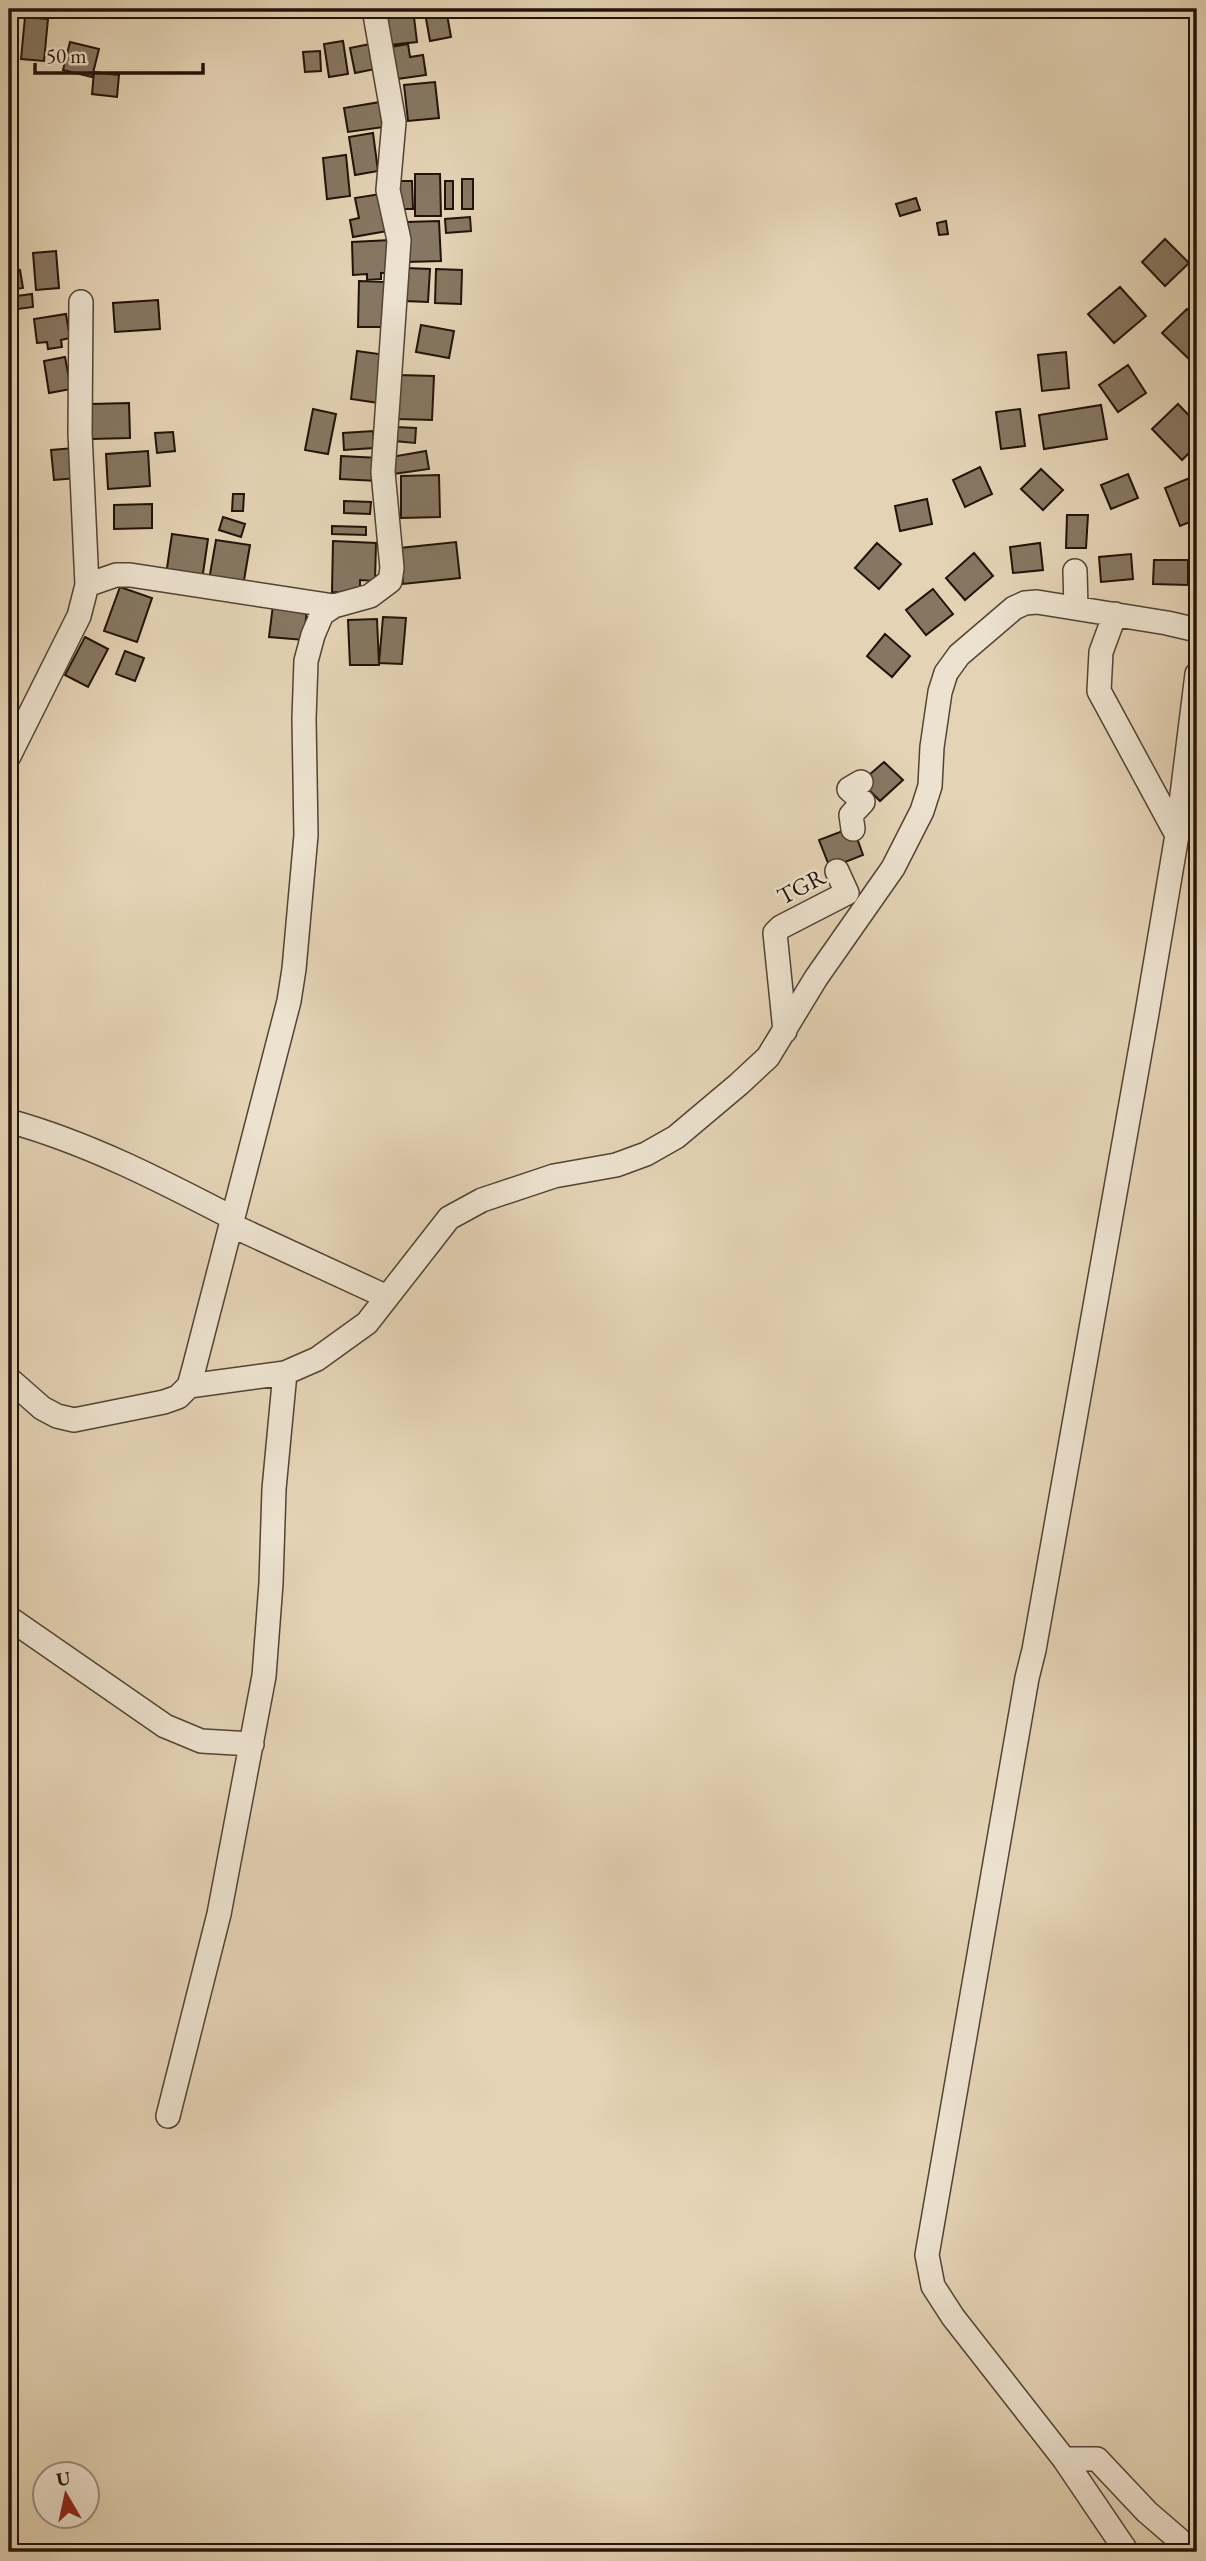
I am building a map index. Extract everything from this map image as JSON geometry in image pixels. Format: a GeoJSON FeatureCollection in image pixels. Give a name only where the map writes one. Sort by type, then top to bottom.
{"type":"FeatureCollection","features":[{"type":"Feature","properties":{"kind":"street"},"geometry":{"type":"LineString","coordinates":[[9,1379],[42,1408],[57,1416],[74,1420],[164,1402],[178,1397],[189,1386],[289,1001],[306,835],[306,661],[322,614],[334,606],[370,596],[381,590],[390,582],[392,568],[383,472],[399,240],[388,190],[394,122],[374,9]]}},
{"type":"Feature","properties":{"kind":"street"},"geometry":{"type":"LineString","coordinates":[[9,756],[79,616],[88,585],[80,433],[81,302]]}},
{"type":"Feature","properties":{"kind":"street"},"geometry":{"type":"LineString","coordinates":[[1075,571],[1076,608]]}},
{"type":"Feature","properties":{"kind":"street"},"geometry":{"type":"LineString","coordinates":[[88,585],[116,575],[130,575],[334,606]]}},
{"type":"Feature","properties":{"kind":"street"},"geometry":{"type":"LineString","coordinates":[[189,1386],[285,1373],[317,1359],[367,1323],[449,1218],[482,1200],[554,1176],[616,1164],[646,1154],[699,1119],[768,1057],[816,978],[893,868],[922,811],[930,786],[932,747],[940,692],[946,673],[959,655],[1014,608],[1037,602],[1197,630]]}},
{"type":"Feature","properties":{"kind":"street"},"geometry":{"type":"LineString","coordinates":[[1115,614],[1101,652],[1099,691],[1177,835]]}},
{"type":"Feature","properties":{"kind":"street"},"geometry":{"type":"LineString","coordinates":[[1127,2552],[1064,2459],[953,2317],[933,2286],[927,2255],[1177,835],[1197,674]]}},
{"type":"Feature","properties":{"kind":"street"},"geometry":{"type":"LineString","coordinates":[[853,829],[851,815],[863,802],[849,789],[861,782]]}},
{"type":"Feature","properties":{"kind":"street","name":"TGR"},"geometry":{"type":"LineString","coordinates":[[785,1031],[775,933],[846,893],[838,871]]}},
{"type":"Feature","properties":{"kind":"street"},"geometry":{"type":"LineString","coordinates":[[9,1121],[54,1133],[132,1166],[232,1222],[387,1297]]}},
{"type":"Feature","properties":{"kind":"street"},"geometry":{"type":"LineString","coordinates":[[168,2116],[219,1914],[264,1676],[274,1489],[285,1373]]}},
{"type":"Feature","properties":{"kind":"street"},"geometry":{"type":"LineString","coordinates":[[9,1618],[165,1726],[201,1741],[252,1744]]}},
{"type":"Feature","properties":{"kind":"street"},"geometry":{"type":"LineString","coordinates":[[1064,2459],[1097,2459],[1147,2512],[1191,2550],[1197,2550]]}},
{"type":"Feature","properties":{"kind":"building"},"geometry":{"type":"Polygon","coordinates":[[[378,9],[413,9],[417,42],[389,45],[378,9]]]}},
{"type":"Feature","properties":{"kind":"building"},"geometry":{"type":"Polygon","coordinates":[[[446,9],[451,37],[430,41],[425,13],[446,9]]]}},
{"type":"Feature","properties":{"kind":"building"},"geometry":{"type":"Polygon","coordinates":[[[25,17],[48,19],[44,61],[21,59],[25,17]]]}},
{"type":"Feature","properties":{"kind":"building"},"geometry":{"type":"Polygon","coordinates":[[[343,41],[348,74],[329,77],[324,44],[343,41]]]}},
{"type":"Feature","properties":{"kind":"building"},"geometry":{"type":"Polygon","coordinates":[[[70,42],[99,49],[92,77],[63,70],[70,42]]]}},
{"type":"Feature","properties":{"kind":"building"},"geometry":{"type":"Polygon","coordinates":[[[370,44],[375,69],[355,73],[350,48],[370,44]]]}},
{"type":"Feature","properties":{"kind":"building"},"geometry":{"type":"Polygon","coordinates":[[[408,44],[410,57],[423,55],[426,75],[390,80],[385,48],[408,44]]]}},
{"type":"Feature","properties":{"kind":"building"},"geometry":{"type":"Polygon","coordinates":[[[320,51],[321,71],[305,72],[303,52],[320,51]]]}},
{"type":"Feature","properties":{"kind":"building"},"geometry":{"type":"Polygon","coordinates":[[[94,72],[119,75],[117,97],[92,94],[94,72]]]}},
{"type":"Feature","properties":{"kind":"building"},"geometry":{"type":"Polygon","coordinates":[[[435,82],[439,118],[408,121],[404,85],[435,82]]]}},
{"type":"Feature","properties":{"kind":"building"},"geometry":{"type":"Polygon","coordinates":[[[380,102],[384,127],[348,132],[344,108],[380,102]]]}},
{"type":"Feature","properties":{"kind":"building"},"geometry":{"type":"Polygon","coordinates":[[[373,133],[378,171],[355,175],[349,137],[373,133]]]}},
{"type":"Feature","properties":{"kind":"building"},"geometry":{"type":"Polygon","coordinates":[[[346,155],[350,196],[327,199],[323,158],[346,155]]]}},
{"type":"Feature","properties":{"kind":"building"},"geometry":{"type":"Polygon","coordinates":[[[415,174],[440,174],[441,216],[415,216],[415,174]]]}},
{"type":"Feature","properties":{"kind":"building"},"geometry":{"type":"Polygon","coordinates":[[[462,179],[473,179],[473,209],[462,209],[462,179]]]}},
{"type":"Feature","properties":{"kind":"building"},"geometry":{"type":"Polygon","coordinates":[[[393,181],[412,181],[413,209],[393,209],[393,181]]]}},
{"type":"Feature","properties":{"kind":"building"},"geometry":{"type":"Polygon","coordinates":[[[445,181],[453,181],[453,209],[445,209],[445,181]]]}},
{"type":"Feature","properties":{"kind":"building"},"geometry":{"type":"Polygon","coordinates":[[[380,194],[393,230],[353,237],[350,220],[359,218],[355,198],[380,194]]]}},
{"type":"Feature","properties":{"kind":"building"},"geometry":{"type":"Polygon","coordinates":[[[916,198],[920,210],[900,216],[896,204],[916,198]]]}},
{"type":"Feature","properties":{"kind":"building"},"geometry":{"type":"Polygon","coordinates":[[[470,217],[471,231],[446,233],[445,219],[470,217]]]}},
{"type":"Feature","properties":{"kind":"building"},"geometry":{"type":"Polygon","coordinates":[[[439,221],[441,261],[407,262],[406,222],[439,221]]]}},
{"type":"Feature","properties":{"kind":"building"},"geometry":{"type":"Polygon","coordinates":[[[946,221],[948,234],[939,235],[937,223],[946,221]]]}},
{"type":"Feature","properties":{"kind":"building"},"geometry":{"type":"Polygon","coordinates":[[[1165,239],[1189,263],[1165,286],[1142,262],[1165,239]]]}},
{"type":"Feature","properties":{"kind":"building"},"geometry":{"type":"Polygon","coordinates":[[[390,240],[391,273],[381,273],[381,279],[367,280],[367,274],[353,275],[352,242],[390,240]]]}},
{"type":"Feature","properties":{"kind":"building"},"geometry":{"type":"Polygon","coordinates":[[[56,251],[59,288],[36,290],[33,253],[56,251]]]}},
{"type":"Feature","properties":{"kind":"building"},"geometry":{"type":"Polygon","coordinates":[[[406,268],[430,269],[428,302],[404,301],[406,268]]]}},
{"type":"Feature","properties":{"kind":"building"},"geometry":{"type":"Polygon","coordinates":[[[436,269],[462,270],[461,304],[435,303],[436,269]]]}},
{"type":"Feature","properties":{"kind":"building"},"geometry":{"type":"Polygon","coordinates":[[[20,270],[23,288],[9,290],[9,272],[20,270]]]}},
{"type":"Feature","properties":{"kind":"building"},"geometry":{"type":"Polygon","coordinates":[[[359,281],[386,282],[385,327],[358,327],[359,281]]]}},
{"type":"Feature","properties":{"kind":"building"},"geometry":{"type":"Polygon","coordinates":[[[1120,287],[1146,316],[1114,343],[1088,314],[1120,287]]]}},
{"type":"Feature","properties":{"kind":"building"},"geometry":{"type":"Polygon","coordinates":[[[32,294],[33,307],[11,310],[9,297],[32,294]]]}},
{"type":"Feature","properties":{"kind":"building"},"geometry":{"type":"Polygon","coordinates":[[[158,300],[160,329],[115,332],[113,303],[158,300]]]}},
{"type":"Feature","properties":{"kind":"building"},"geometry":{"type":"Polygon","coordinates":[[[1187,309],[1197,319],[1197,353],[1190,360],[1162,333],[1187,309]]]}},
{"type":"Feature","properties":{"kind":"building"},"geometry":{"type":"Polygon","coordinates":[[[66,314],[70,338],[61,340],[62,347],[48,349],[47,342],[37,343],[34,319],[66,314]]]}},
{"type":"Feature","properties":{"kind":"building"},"geometry":{"type":"Polygon","coordinates":[[[421,325],[454,331],[449,358],[416,352],[421,325]]]}},
{"type":"Feature","properties":{"kind":"building"},"geometry":{"type":"Polygon","coordinates":[[[357,351],[386,355],[379,403],[351,399],[357,351]]]}},
{"type":"Feature","properties":{"kind":"building"},"geometry":{"type":"Polygon","coordinates":[[[1066,352],[1069,388],[1042,391],[1038,355],[1066,352]]]}},
{"type":"Feature","properties":{"kind":"building"},"geometry":{"type":"Polygon","coordinates":[[[65,357],[71,389],[49,393],[44,361],[65,357]]]}},
{"type":"Feature","properties":{"kind":"building"},"geometry":{"type":"Polygon","coordinates":[[[1128,365],[1146,393],[1118,412],[1099,385],[1128,365]]]}},
{"type":"Feature","properties":{"kind":"building"},"geometry":{"type":"Polygon","coordinates":[[[399,375],[434,376],[432,420],[398,419],[399,375]]]}},
{"type":"Feature","properties":{"kind":"building"},"geometry":{"type":"Polygon","coordinates":[[[129,403],[130,438],[92,439],[91,404],[129,403]]]}},
{"type":"Feature","properties":{"kind":"building"},"geometry":{"type":"Polygon","coordinates":[[[1178,404],[1197,424],[1197,445],[1182,460],[1152,429],[1178,404]]]}},
{"type":"Feature","properties":{"kind":"building"},"geometry":{"type":"Polygon","coordinates":[[[1101,405],[1107,439],[1044,449],[1039,415],[1101,405]]]}},
{"type":"Feature","properties":{"kind":"building"},"geometry":{"type":"Polygon","coordinates":[[[313,409],[336,414],[328,454],[305,450],[313,409]]]}},
{"type":"Feature","properties":{"kind":"building"},"geometry":{"type":"Polygon","coordinates":[[[1020,409],[1025,446],[1001,449],[996,412],[1020,409]]]}},
{"type":"Feature","properties":{"kind":"building"},"geometry":{"type":"Polygon","coordinates":[[[395,427],[416,428],[415,443],[394,441],[395,427]]]}},
{"type":"Feature","properties":{"kind":"building"},"geometry":{"type":"Polygon","coordinates":[[[373,431],[374,448],[344,450],[343,433],[373,431]]]}},
{"type":"Feature","properties":{"kind":"building"},"geometry":{"type":"Polygon","coordinates":[[[173,432],[175,451],[157,453],[155,433],[173,432]]]}},
{"type":"Feature","properties":{"kind":"building"},"geometry":{"type":"Polygon","coordinates":[[[74,448],[77,478],[54,480],[51,450],[74,448]]]}},
{"type":"Feature","properties":{"kind":"building"},"geometry":{"type":"Polygon","coordinates":[[[148,451],[150,486],[108,489],[106,454],[148,451]]]}},
{"type":"Feature","properties":{"kind":"building"},"geometry":{"type":"Polygon","coordinates":[[[426,451],[429,469],[393,474],[391,457],[426,451]]]}},
{"type":"Feature","properties":{"kind":"building"},"geometry":{"type":"Polygon","coordinates":[[[341,456],[379,458],[378,481],[340,479],[341,456]]]}},
{"type":"Feature","properties":{"kind":"building"},"geometry":{"type":"Polygon","coordinates":[[[980,467],[992,494],[965,507],[953,480],[980,467]]]}},
{"type":"Feature","properties":{"kind":"building"},"geometry":{"type":"Polygon","coordinates":[[[1041,469],[1063,490],[1043,510],[1021,489],[1041,469]]]}},
{"type":"Feature","properties":{"kind":"building"},"geometry":{"type":"Polygon","coordinates":[[[1128,474],[1138,498],[1111,509],[1101,485],[1128,474]]]}},
{"type":"Feature","properties":{"kind":"building"},"geometry":{"type":"Polygon","coordinates":[[[439,475],[440,517],[401,518],[401,476],[439,475]]]}},
{"type":"Feature","properties":{"kind":"building"},"geometry":{"type":"Polygon","coordinates":[[[1197,475],[1197,519],[1180,526],[1165,488],[1197,475]]]}},
{"type":"Feature","properties":{"kind":"building"},"geometry":{"type":"Polygon","coordinates":[[[233,494],[244,494],[243,511],[232,511],[233,494]]]}},
{"type":"Feature","properties":{"kind":"building"},"geometry":{"type":"Polygon","coordinates":[[[927,499],[932,524],[900,531],[895,506],[927,499]]]}},
{"type":"Feature","properties":{"kind":"building"},"geometry":{"type":"Polygon","coordinates":[[[344,501],[371,502],[370,514],[344,513],[344,501]]]}},
{"type":"Feature","properties":{"kind":"building"},"geometry":{"type":"Polygon","coordinates":[[[152,504],[152,528],[114,529],[114,505],[152,504]]]}},
{"type":"Feature","properties":{"kind":"building"},"geometry":{"type":"Polygon","coordinates":[[[1067,515],[1088,515],[1086,548],[1066,548],[1067,515]]]}},
{"type":"Feature","properties":{"kind":"building"},"geometry":{"type":"Polygon","coordinates":[[[223,517],[245,524],[241,537],[219,530],[223,517]]]}},
{"type":"Feature","properties":{"kind":"building"},"geometry":{"type":"Polygon","coordinates":[[[332,526],[366,527],[366,535],[332,534],[332,526]]]}},
{"type":"Feature","properties":{"kind":"building"},"geometry":{"type":"Polygon","coordinates":[[[172,534],[208,539],[202,580],[166,575],[172,534]]]}},
{"type":"Feature","properties":{"kind":"building"},"geometry":{"type":"Polygon","coordinates":[[[216,540],[250,545],[243,586],[209,580],[216,540]]]}},
{"type":"Feature","properties":{"kind":"building"},"geometry":{"type":"Polygon","coordinates":[[[333,541],[376,543],[375,581],[360,580],[360,593],[332,592],[333,541]]]}},
{"type":"Feature","properties":{"kind":"building"},"geometry":{"type":"Polygon","coordinates":[[[456,542],[460,578],[403,584],[400,548],[456,542]]]}},
{"type":"Feature","properties":{"kind":"building"},"geometry":{"type":"Polygon","coordinates":[[[877,543],[901,564],[879,589],[855,568],[877,543]]]}},
{"type":"Feature","properties":{"kind":"building"},"geometry":{"type":"Polygon","coordinates":[[[1040,543],[1043,570],[1013,573],[1010,547],[1040,543]]]}},
{"type":"Feature","properties":{"kind":"building"},"geometry":{"type":"Polygon","coordinates":[[[974,553],[993,576],[965,600],[946,578],[974,553]]]}},
{"type":"Feature","properties":{"kind":"building"},"geometry":{"type":"Polygon","coordinates":[[[1131,554],[1133,579],[1101,582],[1099,557],[1131,554]]]}},
{"type":"Feature","properties":{"kind":"building"},"geometry":{"type":"Polygon","coordinates":[[[1154,560],[1188,560],[1188,585],[1153,584],[1154,560]]]}},
{"type":"Feature","properties":{"kind":"building"},"geometry":{"type":"Polygon","coordinates":[[[120,587],[152,598],[137,642],[104,631],[120,587]]]}},
{"type":"Feature","properties":{"kind":"building"},"geometry":{"type":"Polygon","coordinates":[[[933,589],[953,614],[926,635],[906,610],[933,589]]]}},
{"type":"Feature","properties":{"kind":"building"},"geometry":{"type":"Polygon","coordinates":[[[273,605],[307,608],[304,640],[269,637],[273,605]]]}},
{"type":"Feature","properties":{"kind":"building"},"geometry":{"type":"Polygon","coordinates":[[[383,617],[406,618],[402,664],[379,663],[383,617]]]}},
{"type":"Feature","properties":{"kind":"building"},"geometry":{"type":"Polygon","coordinates":[[[377,619],[379,665],[350,665],[348,620],[377,619]]]}},
{"type":"Feature","properties":{"kind":"building"},"geometry":{"type":"Polygon","coordinates":[[[885,634],[910,656],[892,677],[867,656],[885,634]]]}},
{"type":"Feature","properties":{"kind":"building"},"geometry":{"type":"Polygon","coordinates":[[[85,637],[108,649],[88,687],[65,675],[85,637]]]}},
{"type":"Feature","properties":{"kind":"building"},"geometry":{"type":"Polygon","coordinates":[[[125,651],[144,658],[135,681],[116,674],[125,651]]]}},
{"type":"Feature","properties":{"kind":"building"},"geometry":{"type":"Polygon","coordinates":[[[884,762],[903,780],[880,801],[861,782],[884,762]]]}},
{"type":"Feature","properties":{"kind":"building"},"geometry":{"type":"Polygon","coordinates":[[[853,827],[863,855],[830,868],[819,840],[853,827]]]}}]}
